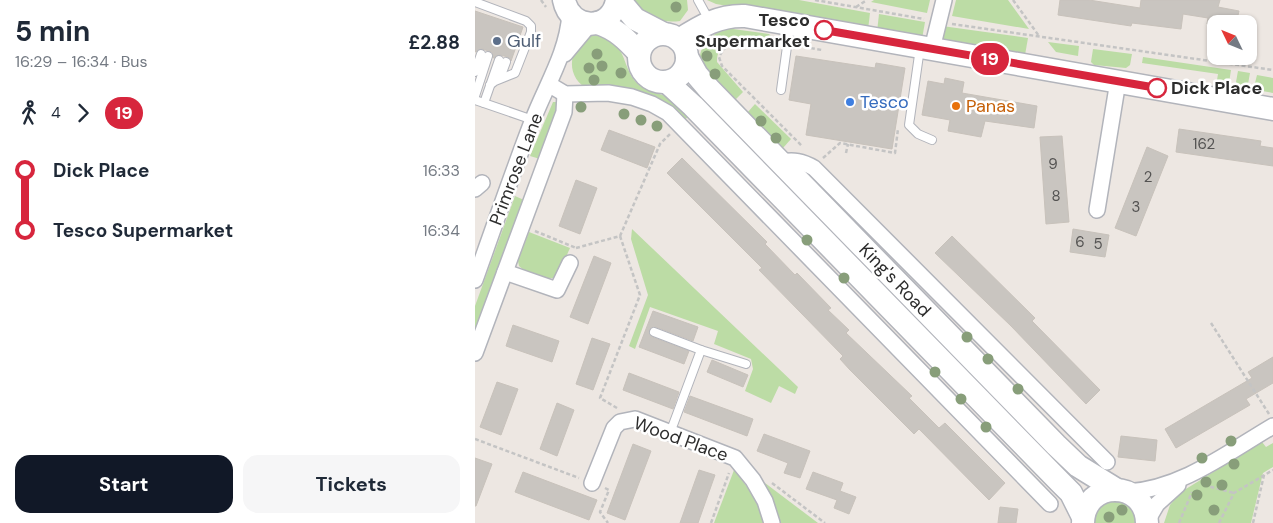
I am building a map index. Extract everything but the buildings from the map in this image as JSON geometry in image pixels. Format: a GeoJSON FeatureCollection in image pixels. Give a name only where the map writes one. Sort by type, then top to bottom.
{"type":"FeatureCollection","features":[{"type":"Feature","properties":{"kind":"main road"},"geometry":{"type":"LineString","coordinates":[[567,7],[576,20],[594,24],[611,27],[622,35],[639,54],[641,66],[648,77],[667,82],[674,80],[684,70],[676,43],[635,19],[618,0],[612,14],[594,24]]}},
{"type":"Feature","properties":{"kind":"main road"},"geometry":{"type":"LineString","coordinates":[[639,54],[647,39],[676,43],[709,21],[732,15],[789,34],[926,48],[1273,109]]}},
{"type":"Feature","properties":{"kind":"main road","name":"King's Road"},"geometry":{"type":"LineString","coordinates":[[676,43],[697,75],[709,89],[1056,445],[1078,466],[1143,505],[1147,522]]}},
{"type":"Feature","properties":{"kind":"main road","name":"King's Road"},"geometry":{"type":"LineString","coordinates":[[667,82],[693,106],[1015,452],[1071,493],[1083,520]]}},
{"type":"Feature","properties":{"kind":"main road","name":"King's Road"},"geometry":{"type":"LineString","coordinates":[[1083,520],[1089,502],[1097,495],[1122,491]]}},
{"type":"Feature","properties":{"kind":"street"},"geometry":{"type":"LineString","coordinates":[[926,48],[939,22],[945,0]]}},
{"type":"Feature","properties":{"kind":"street","name":"Primrose Lane"},"geometry":{"type":"LineString","coordinates":[[475,280],[533,120],[561,59],[569,27],[567,7]]}},
{"type":"Feature","properties":{"kind":"street","name":"Primrose Lane"},"geometry":{"type":"LineString","coordinates":[[561,59],[594,24]]}},
{"type":"Feature","properties":{"kind":"street"},"geometry":{"type":"LineString","coordinates":[[1097,210],[1118,81]]}},
{"type":"Feature","properties":{"kind":"street"},"geometry":{"type":"LineString","coordinates":[[549,85],[565,94],[608,93],[632,97],[660,108],[680,124],[1015,452],[1050,504]]}},
{"type":"Feature","properties":{"kind":"street","name":"Primrose Lane"},"geometry":{"type":"LineString","coordinates":[[475,353],[564,112],[565,94]]}},
{"type":"Feature","properties":{"kind":"street"},"geometry":{"type":"LineString","coordinates":[[781,162],[793,160],[816,165],[1107,462]]}},
{"type":"Feature","properties":{"kind":"street"},"geometry":{"type":"LineString","coordinates":[[505,272],[557,290],[570,263]]}},
{"type":"Feature","properties":{"kind":"street","name":"Wood Place"},"geometry":{"type":"LineString","coordinates":[[592,483],[614,428],[619,422],[635,419],[735,458],[753,480],[765,501],[772,523]]}},
{"type":"Feature","properties":{"kind":"street"},"geometry":{"type":"LineString","coordinates":[[1147,522],[1157,504],[1273,426]]}},
{"type":"Feature","properties":{"kind":"street"},"geometry":{"type":"LineString","coordinates":[[1056,445],[1073,428]]}},
{"type":"Feature","properties":{"kind":"street"},"geometry":{"type":"LineString","coordinates":[[1122,491],[1157,489],[1193,479]]}},
{"type":"Feature","properties":{"kind":"lane"},"geometry":{"type":"LineString","coordinates":[[698,0],[709,21]]}},
{"type":"Feature","properties":{"kind":"lane"},"geometry":{"type":"LineString","coordinates":[[475,2],[499,15],[529,23],[531,32],[515,73],[500,78],[490,85]]}},
{"type":"Feature","properties":{"kind":"lane"},"geometry":{"type":"LineString","coordinates":[[781,90],[789,34]]}},
{"type":"Feature","properties":{"kind":"lane"},"geometry":{"type":"LineString","coordinates":[[926,48],[909,126],[918,134],[933,140]]}},
{"type":"Feature","properties":{"kind":"lane"},"geometry":{"type":"LineString","coordinates":[[475,72],[481,56]]}},
{"type":"Feature","properties":{"kind":"lane"},"geometry":{"type":"LineString","coordinates":[[481,56],[475,98],[533,120]]}},
{"type":"Feature","properties":{"kind":"lane"},"geometry":{"type":"LineString","coordinates":[[484,103],[490,85],[503,61],[500,78]]}},
{"type":"Feature","properties":{"kind":"lane"},"geometry":{"type":"LineString","coordinates":[[655,332],[701,350],[746,364]]}},
{"type":"Feature","properties":{"kind":"lane"},"geometry":{"type":"LineString","coordinates":[[670,433],[701,350]]}},
{"type":"Feature","properties":{"kind":"path"},"geometry":{"type":"LineString","coordinates":[[815,0],[939,22],[1273,70]]}},
{"type":"Feature","properties":{"kind":"path"},"geometry":{"type":"LineString","coordinates":[[857,7],[867,0]]}},
{"type":"Feature","properties":{"kind":"path"},"geometry":{"type":"LineString","coordinates":[[1013,0],[1039,36]]}},
{"type":"Feature","properties":{"kind":"path"},"geometry":{"type":"LineString","coordinates":[[831,52],[789,34],[738,40],[723,48],[719,57],[722,66],[816,165],[840,142],[895,153],[899,124]]}},
{"type":"Feature","properties":{"kind":"path"},"geometry":{"type":"LineString","coordinates":[[635,419],[600,398],[640,295],[620,236],[659,144],[680,124]]}},
{"type":"Feature","properties":{"kind":"path"},"geometry":{"type":"LineString","coordinates":[[846,153],[848,144]]}},
{"type":"Feature","properties":{"kind":"path"},"geometry":{"type":"LineString","coordinates":[[522,225],[576,248],[620,236]]}},
{"type":"Feature","properties":{"kind":"path"},"geometry":{"type":"LineString","coordinates":[[570,263],[576,248]]}},
{"type":"Feature","properties":{"kind":"path"},"geometry":{"type":"LineString","coordinates":[[1211,323],[1273,419]]}},
{"type":"Feature","properties":{"kind":"path"},"geometry":{"type":"LineString","coordinates":[[475,439],[609,490],[600,512],[608,523]]}},
{"type":"Feature","properties":{"kind":"path"},"geometry":{"type":"LineString","coordinates":[[711,523],[735,458]]}},
{"type":"Feature","properties":{"kind":"path"},"geometry":{"type":"LineString","coordinates":[[1219,523],[1233,493],[1273,470]]}},
{"type":"Feature","properties":{"kind":"path"},"geometry":{"type":"LineString","coordinates":[[1253,523],[1264,475]]}},
{"type":"Feature","properties":{"kind":"path"},"geometry":{"type":"LineString","coordinates":[[765,477],[825,523]]}},
{"type":"Feature","properties":{"kind":"path"},"geometry":{"type":"LineString","coordinates":[[1193,479],[1233,493]]}},
{"type":"Feature","properties":{"kind":"path"},"geometry":{"type":"LineString","coordinates":[[1179,523],[1193,491]]}},
{"type":"Feature","properties":{"kind":"green space"},"geometry":{"type":"Polygon","coordinates":[[[633,0],[687,0],[688,10],[680,21],[660,20],[653,18],[642,10],[633,0]]]}},
{"type":"Feature","properties":{"kind":"green space"},"geometry":{"type":"Polygon","coordinates":[[[707,0],[799,0],[870,13],[868,30],[716,4],[707,0]]]}},
{"type":"Feature","properties":{"kind":"green space"},"geometry":{"type":"Polygon","coordinates":[[[874,0],[930,0],[927,13],[871,2],[874,0]]]}},
{"type":"Feature","properties":{"kind":"green space"},"geometry":{"type":"Polygon","coordinates":[[[956,0],[1008,0],[1029,29],[952,16],[956,0]]]}},
{"type":"Feature","properties":{"kind":"green space"},"geometry":{"type":"Polygon","coordinates":[[[879,14],[925,22],[922,39],[877,32],[879,14]]]}},
{"type":"Feature","properties":{"kind":"green space"},"geometry":{"type":"Polygon","coordinates":[[[942,26],[1028,38],[1025,55],[943,43],[941,38],[942,26]]]}},
{"type":"Feature","properties":{"kind":"green space"},"geometry":{"type":"Polygon","coordinates":[[[726,28],[769,34],[777,42],[739,39],[724,45],[719,52],[717,62],[743,92],[734,101],[708,74],[700,59],[706,42],[726,28]]]}},
{"type":"Feature","properties":{"kind":"green space"},"geometry":{"type":"Polygon","coordinates":[[[593,35],[613,42],[618,47],[637,83],[643,88],[665,96],[674,102],[689,115],[685,120],[586,88],[579,82],[572,68],[574,52],[585,39],[593,35]]]}},
{"type":"Feature","properties":{"kind":"green space"},"geometry":{"type":"Polygon","coordinates":[[[1048,42],[1079,46],[1078,56],[1056,52],[1048,42]]]}},
{"type":"Feature","properties":{"kind":"green space"},"geometry":{"type":"Polygon","coordinates":[[[1093,49],[1132,54],[1130,65],[1126,68],[1094,65],[1091,62],[1093,49]]]}},
{"type":"Feature","properties":{"kind":"green space"},"geometry":{"type":"Polygon","coordinates":[[[1143,57],[1231,70],[1229,83],[1224,85],[1217,80],[1218,74],[1142,63],[1143,57]]]}},
{"type":"Feature","properties":{"kind":"green space"},"geometry":{"type":"Polygon","coordinates":[[[1238,71],[1250,73],[1248,84],[1245,88],[1238,88],[1236,82],[1238,71]]]}},
{"type":"Feature","properties":{"kind":"green space"},"geometry":{"type":"Polygon","coordinates":[[[1257,75],[1273,78],[1273,93],[1257,90],[1254,87],[1257,75]]]}},
{"type":"Feature","properties":{"kind":"green space"},"geometry":{"type":"Polygon","coordinates":[[[553,102],[559,104],[540,159],[530,156],[553,102]]]}},
{"type":"Feature","properties":{"kind":"green space"},"geometry":{"type":"Polygon","coordinates":[[[755,104],[791,139],[783,148],[747,113],[755,104]]]}},
{"type":"Feature","properties":{"kind":"green space"},"geometry":{"type":"Polygon","coordinates":[[[515,196],[524,200],[475,331],[475,306],[515,196]]]}},
{"type":"Feature","properties":{"kind":"green space"},"geometry":{"type":"Polygon","coordinates":[[[632,229],[798,387],[795,394],[779,386],[771,403],[745,391],[753,369],[751,359],[714,344],[718,331],[650,307],[635,349],[629,346],[648,295],[631,239],[632,229]]]}},
{"type":"Feature","properties":{"kind":"green space"},"geometry":{"type":"Polygon","coordinates":[[[529,232],[570,248],[557,277],[536,276],[519,266],[518,261],[529,232]]]}},
{"type":"Feature","properties":{"kind":"green space"},"geometry":{"type":"Polygon","coordinates":[[[1262,442],[1266,447],[1273,443],[1273,467],[1263,473],[1251,523],[1164,523],[1170,505],[1181,492],[1262,442]]]}},
{"type":"Feature","properties":{"kind":"green space"},"geometry":{"type":"Polygon","coordinates":[[[734,470],[752,495],[764,523],[714,523],[734,470]]]}},
{"type":"Feature","properties":{"kind":"green space"},"geometry":{"type":"Polygon","coordinates":[[[765,483],[818,523],[779,523],[765,483]]]}},
{"type":"Feature","properties":{"kind":"green space"},"geometry":{"type":"Polygon","coordinates":[[[1110,499],[1131,505],[1138,523],[1092,523],[1098,507],[1110,499]]]}},
{"type":"Feature","properties":{"kind":"bus line","name":"19"},"geometry":{"type":"LineString","coordinates":[[824,30],[1157,88]]}},
{"type":"Feature","properties":{"kind":"place","name":"Tesco Supermarket"},"geometry":{"type":"Point","coordinates":[824,30]}},
{"type":"Feature","properties":{"kind":"place","name":"Gulf"},"geometry":{"type":"Point","coordinates":[497,41]}},
{"type":"Feature","properties":{"kind":"place","name":"Dick Place"},"geometry":{"type":"Point","coordinates":[1157,88]}},
{"type":"Feature","properties":{"kind":"place","name":"Tesco"},"geometry":{"type":"Point","coordinates":[850,102]}},
{"type":"Feature","properties":{"kind":"place","name":"Panas"},"geometry":{"type":"Point","coordinates":[956,106]}}]}
